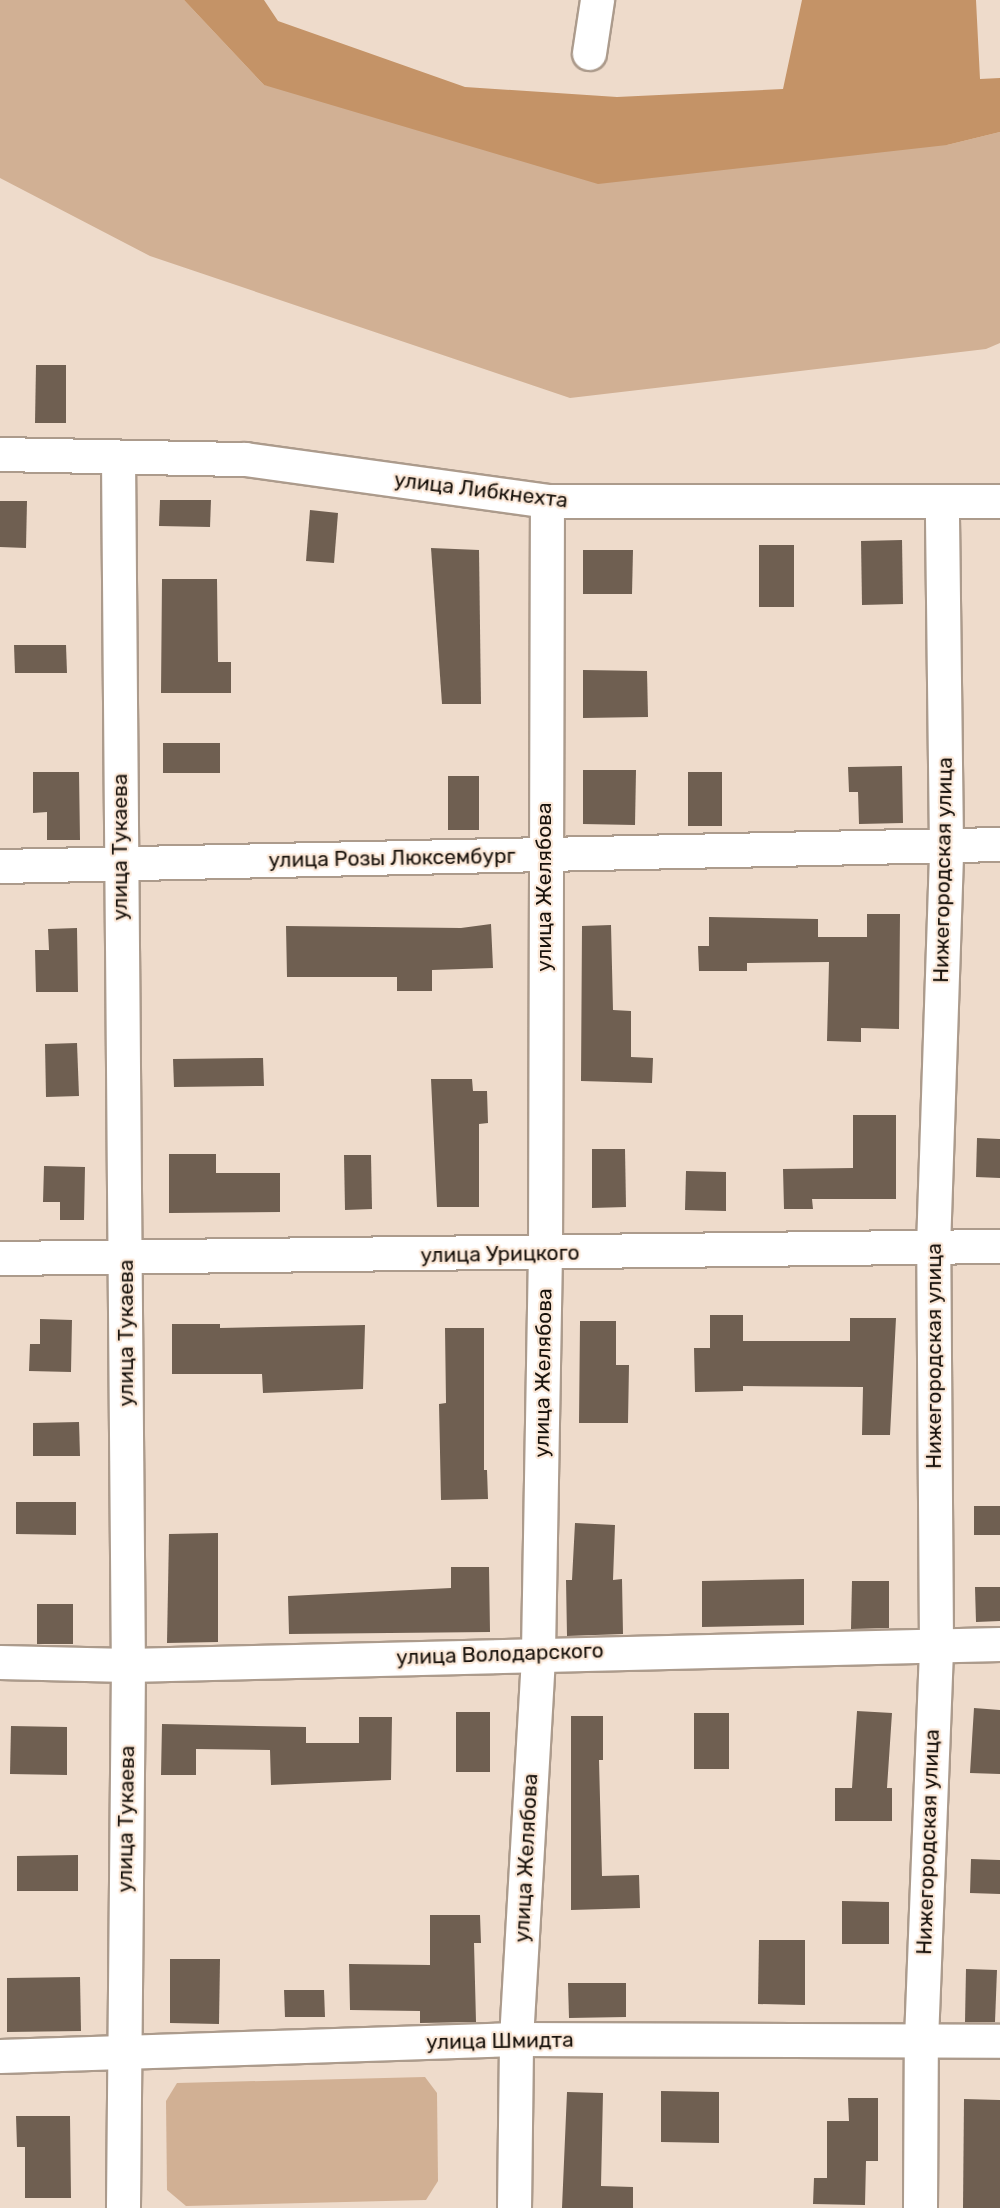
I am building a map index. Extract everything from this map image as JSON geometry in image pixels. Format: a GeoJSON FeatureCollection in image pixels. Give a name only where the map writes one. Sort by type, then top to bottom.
{"type":"FeatureCollection","features":[{"type":"Feature","properties":{"kind":"street"},"geometry":{"type":"LineString","coordinates":[[589,53],[597,0]]}},
{"type":"Feature","properties":{"kind":"street","name":"улица Либкнехта"},"geometry":{"type":"LineString","coordinates":[[0,454],[245,459],[547,501],[942,504],[1000,501]]}},
{"type":"Feature","properties":{"kind":"street","name":"улица Тукаева"},"geometry":{"type":"LineString","coordinates":[[118,457],[119,863],[126,1257],[128,1665],[123,2208]]}},
{"type":"Feature","properties":{"kind":"street","name":"улица Желябова"},"geometry":{"type":"LineString","coordinates":[[514,2208],[516,2039],[538,1652],[545,1254],[544,855],[547,501]]}},
{"type":"Feature","properties":{"kind":"street","name":"Нижегородская улица"},"geometry":{"type":"LineString","coordinates":[[920,2208],[921,2040],[936,1644],[933,1247],[946,845],[942,504]]}},
{"type":"Feature","properties":{"kind":"street","name":"улица Розы Люксембург"},"geometry":{"type":"LineString","coordinates":[[0,866],[1000,844]]}},
{"type":"Feature","properties":{"kind":"street","name":"улица Урицкого"},"geometry":{"type":"LineString","coordinates":[[0,1258],[545,1254],[1000,1246]]}},
{"type":"Feature","properties":{"kind":"street","name":"улица Володарского"},"geometry":{"type":"LineString","coordinates":[[0,1662],[128,1665],[538,1652],[1000,1644]]}},
{"type":"Feature","properties":{"kind":"street","name":"улица Шмидта"},"geometry":{"type":"LineString","coordinates":[[0,2056],[123,2055],[516,2039],[1000,2041]]}},
{"type":"Feature","properties":{"kind":"shaded area"},"geometry":{"type":"Polygon","coordinates":[[[0,0],[184,0],[264,85],[947,145],[1000,132],[1000,343],[986,349],[570,398],[150,256],[0,178],[0,0]]]}},
{"type":"Feature","properties":{"kind":"shaded area"},"geometry":{"type":"Polygon","coordinates":[[[184,0],[264,0],[278,21],[465,87],[617,97],[783,89],[802,0],[976,0],[980,79],[1000,78],[1000,132],[947,145],[598,184],[264,85],[184,0]]]}},
{"type":"Feature","properties":{"kind":"shaded area"},"geometry":{"type":"Polygon","coordinates":[[[425,2077],[437,2093],[438,2181],[426,2200],[186,2206],[167,2190],[166,2101],[177,2083],[425,2077]]]}},
{"type":"Feature","properties":{"kind":"building"},"geometry":{"type":"Polygon","coordinates":[[[36,365],[66,365],[66,423],[35,423],[36,365]]]}},
{"type":"Feature","properties":{"kind":"building"},"geometry":{"type":"Polygon","coordinates":[[[160,500],[211,500],[210,527],[159,526],[160,500]]]}},
{"type":"Feature","properties":{"kind":"building"},"geometry":{"type":"Polygon","coordinates":[[[0,501],[27,501],[26,548],[0,547],[0,501]]]}},
{"type":"Feature","properties":{"kind":"building"},"geometry":{"type":"Polygon","coordinates":[[[310,510],[338,513],[334,563],[306,561],[310,510]]]}},
{"type":"Feature","properties":{"kind":"building"},"geometry":{"type":"Polygon","coordinates":[[[902,540],[903,604],[862,605],[861,541],[902,540]]]}},
{"type":"Feature","properties":{"kind":"building"},"geometry":{"type":"Polygon","coordinates":[[[759,545],[794,545],[794,607],[759,607],[759,545]]]}},
{"type":"Feature","properties":{"kind":"building"},"geometry":{"type":"Polygon","coordinates":[[[431,548],[479,550],[481,704],[442,704],[431,548]]]}},
{"type":"Feature","properties":{"kind":"building"},"geometry":{"type":"Polygon","coordinates":[[[583,550],[633,550],[632,594],[583,594],[583,550]]]}},
{"type":"Feature","properties":{"kind":"building"},"geometry":{"type":"Polygon","coordinates":[[[162,579],[217,579],[218,662],[231,662],[231,693],[161,693],[162,579]]]}},
{"type":"Feature","properties":{"kind":"building"},"geometry":{"type":"Polygon","coordinates":[[[14,645],[66,645],[67,673],[15,673],[14,645]]]}},
{"type":"Feature","properties":{"kind":"building"},"geometry":{"type":"Polygon","coordinates":[[[583,670],[647,671],[648,717],[583,718],[583,670]]]}},
{"type":"Feature","properties":{"kind":"building"},"geometry":{"type":"Polygon","coordinates":[[[163,743],[220,743],[220,773],[163,773],[163,743]]]}},
{"type":"Feature","properties":{"kind":"building"},"geometry":{"type":"Polygon","coordinates":[[[902,766],[903,823],[859,824],[858,792],[849,792],[848,767],[902,766]]]}},
{"type":"Feature","properties":{"kind":"building"},"geometry":{"type":"Polygon","coordinates":[[[583,770],[636,770],[635,825],[583,824],[583,770]]]}},
{"type":"Feature","properties":{"kind":"building"},"geometry":{"type":"Polygon","coordinates":[[[33,772],[79,772],[80,840],[47,840],[47,812],[33,813],[33,772]]]}},
{"type":"Feature","properties":{"kind":"building"},"geometry":{"type":"Polygon","coordinates":[[[688,772],[722,772],[722,826],[688,826],[688,772]]]}},
{"type":"Feature","properties":{"kind":"building"},"geometry":{"type":"Polygon","coordinates":[[[448,776],[479,776],[479,830],[448,830],[448,776]]]}},
{"type":"Feature","properties":{"kind":"building"},"geometry":{"type":"Polygon","coordinates":[[[867,914],[900,914],[899,1029],[861,1028],[861,1042],[827,1041],[829,962],[747,963],[747,971],[699,971],[698,946],[709,946],[709,917],[818,919],[818,937],[867,937],[867,914]]]}},
{"type":"Feature","properties":{"kind":"building"},"geometry":{"type":"Polygon","coordinates":[[[491,924],[493,968],[432,970],[432,991],[397,991],[397,977],[287,977],[286,926],[461,928],[491,924]]]}},
{"type":"Feature","properties":{"kind":"building"},"geometry":{"type":"Polygon","coordinates":[[[611,925],[613,1010],[631,1011],[631,1057],[653,1058],[652,1083],[581,1081],[582,926],[611,925]]]}},
{"type":"Feature","properties":{"kind":"building"},"geometry":{"type":"Polygon","coordinates":[[[77,928],[78,992],[36,992],[35,950],[49,950],[48,929],[77,928]]]}},
{"type":"Feature","properties":{"kind":"building"},"geometry":{"type":"Polygon","coordinates":[[[77,1043],[79,1096],[46,1097],[45,1044],[77,1043]]]}},
{"type":"Feature","properties":{"kind":"building"},"geometry":{"type":"Polygon","coordinates":[[[263,1058],[264,1086],[174,1087],[173,1059],[263,1058]]]}},
{"type":"Feature","properties":{"kind":"building"},"geometry":{"type":"Polygon","coordinates":[[[431,1079],[472,1079],[473,1091],[487,1091],[488,1123],[479,1124],[479,1207],[437,1207],[431,1079]]]}},
{"type":"Feature","properties":{"kind":"building"},"geometry":{"type":"Polygon","coordinates":[[[853,1115],[896,1115],[896,1199],[812,1199],[813,1209],[784,1209],[783,1169],[853,1168],[853,1115]]]}},
{"type":"Feature","properties":{"kind":"building"},"geometry":{"type":"Polygon","coordinates":[[[977,1138],[1000,1139],[1000,1178],[976,1177],[977,1138]]]}},
{"type":"Feature","properties":{"kind":"building"},"geometry":{"type":"Polygon","coordinates":[[[592,1149],[625,1149],[626,1207],[592,1208],[592,1149]]]}},
{"type":"Feature","properties":{"kind":"building"},"geometry":{"type":"Polygon","coordinates":[[[169,1154],[216,1154],[216,1173],[280,1173],[280,1212],[169,1213],[169,1154]]]}},
{"type":"Feature","properties":{"kind":"building"},"geometry":{"type":"Polygon","coordinates":[[[344,1155],[371,1155],[372,1209],[345,1210],[344,1155]]]}},
{"type":"Feature","properties":{"kind":"building"},"geometry":{"type":"Polygon","coordinates":[[[44,1166],[85,1167],[84,1220],[60,1220],[60,1202],[43,1202],[44,1166]]]}},
{"type":"Feature","properties":{"kind":"building"},"geometry":{"type":"Polygon","coordinates":[[[686,1171],[726,1172],[726,1211],[685,1210],[686,1171]]]}},
{"type":"Feature","properties":{"kind":"building"},"geometry":{"type":"Polygon","coordinates":[[[710,1315],[743,1315],[743,1341],[850,1341],[850,1318],[896,1318],[890,1435],[862,1435],[863,1387],[743,1386],[743,1391],[695,1392],[694,1348],[710,1348],[710,1315]]]}},
{"type":"Feature","properties":{"kind":"building"},"geometry":{"type":"Polygon","coordinates":[[[40,1319],[72,1320],[71,1372],[29,1371],[30,1344],[40,1344],[40,1319]]]}},
{"type":"Feature","properties":{"kind":"building"},"geometry":{"type":"Polygon","coordinates":[[[580,1321],[616,1321],[616,1365],[629,1365],[628,1423],[579,1423],[580,1321]]]}},
{"type":"Feature","properties":{"kind":"building"},"geometry":{"type":"Polygon","coordinates":[[[172,1324],[220,1324],[220,1328],[365,1325],[363,1389],[263,1393],[262,1374],[172,1374],[172,1324]]]}},
{"type":"Feature","properties":{"kind":"building"},"geometry":{"type":"Polygon","coordinates":[[[445,1328],[484,1328],[484,1470],[487,1470],[488,1499],[441,1500],[439,1404],[446,1403],[445,1328]]]}},
{"type":"Feature","properties":{"kind":"building"},"geometry":{"type":"Polygon","coordinates":[[[79,1422],[80,1456],[33,1456],[33,1423],[79,1422]]]}},
{"type":"Feature","properties":{"kind":"building"},"geometry":{"type":"Polygon","coordinates":[[[16,1502],[76,1502],[76,1535],[16,1534],[16,1502]]]}},
{"type":"Feature","properties":{"kind":"building"},"geometry":{"type":"Polygon","coordinates":[[[974,1506],[1000,1506],[1000,1535],[974,1535],[974,1506]]]}},
{"type":"Feature","properties":{"kind":"building"},"geometry":{"type":"Polygon","coordinates":[[[575,1523],[615,1525],[613,1580],[622,1579],[623,1634],[567,1636],[566,1580],[572,1580],[575,1523]]]}},
{"type":"Feature","properties":{"kind":"building"},"geometry":{"type":"Polygon","coordinates":[[[218,1533],[218,1642],[167,1643],[169,1534],[218,1533]]]}},
{"type":"Feature","properties":{"kind":"building"},"geometry":{"type":"Polygon","coordinates":[[[451,1567],[489,1567],[490,1632],[289,1634],[288,1596],[451,1588],[451,1567]]]}},
{"type":"Feature","properties":{"kind":"building"},"geometry":{"type":"Polygon","coordinates":[[[804,1579],[804,1625],[702,1627],[702,1581],[804,1579]]]}},
{"type":"Feature","properties":{"kind":"building"},"geometry":{"type":"Polygon","coordinates":[[[852,1581],[889,1581],[889,1628],[851,1629],[852,1581]]]}},
{"type":"Feature","properties":{"kind":"building"},"geometry":{"type":"Polygon","coordinates":[[[975,1587],[1000,1587],[1000,1621],[976,1622],[975,1587]]]}},
{"type":"Feature","properties":{"kind":"building"},"geometry":{"type":"Polygon","coordinates":[[[37,1604],[73,1604],[73,1644],[37,1644],[37,1604]]]}},
{"type":"Feature","properties":{"kind":"building"},"geometry":{"type":"Polygon","coordinates":[[[974,1708],[1000,1710],[1000,1774],[970,1773],[974,1708]]]}},
{"type":"Feature","properties":{"kind":"building"},"geometry":{"type":"Polygon","coordinates":[[[857,1711],[892,1713],[887,1788],[892,1788],[892,1821],[835,1821],[835,1788],[852,1788],[857,1711]]]}},
{"type":"Feature","properties":{"kind":"building"},"geometry":{"type":"Polygon","coordinates":[[[456,1712],[490,1712],[490,1772],[456,1772],[456,1712]]]}},
{"type":"Feature","properties":{"kind":"building"},"geometry":{"type":"Polygon","coordinates":[[[694,1713],[729,1713],[729,1769],[694,1769],[694,1713]]]}},
{"type":"Feature","properties":{"kind":"building"},"geometry":{"type":"Polygon","coordinates":[[[571,1716],[603,1716],[603,1760],[599,1760],[602,1876],[639,1875],[640,1908],[571,1910],[571,1716]]]}},
{"type":"Feature","properties":{"kind":"building"},"geometry":{"type":"Polygon","coordinates":[[[359,1717],[392,1717],[391,1780],[271,1785],[270,1750],[196,1749],[196,1775],[161,1775],[162,1724],[306,1727],[306,1743],[359,1743],[359,1717]]]}},
{"type":"Feature","properties":{"kind":"building"},"geometry":{"type":"Polygon","coordinates":[[[11,1726],[67,1727],[67,1775],[10,1774],[11,1726]]]}},
{"type":"Feature","properties":{"kind":"building"},"geometry":{"type":"Polygon","coordinates":[[[78,1855],[78,1891],[17,1891],[17,1856],[78,1855]]]}},
{"type":"Feature","properties":{"kind":"building"},"geometry":{"type":"Polygon","coordinates":[[[971,1859],[1000,1860],[1000,1894],[970,1893],[971,1859]]]}},
{"type":"Feature","properties":{"kind":"building"},"geometry":{"type":"Polygon","coordinates":[[[842,1901],[889,1902],[889,1944],[842,1944],[842,1901]]]}},
{"type":"Feature","properties":{"kind":"building"},"geometry":{"type":"Polygon","coordinates":[[[430,1915],[480,1915],[481,1943],[474,1943],[476,2022],[420,2023],[420,2011],[350,2010],[349,1964],[430,1965],[430,1915]]]}},
{"type":"Feature","properties":{"kind":"building"},"geometry":{"type":"Polygon","coordinates":[[[759,1940],[805,1940],[805,2005],[758,2004],[759,1940]]]}},
{"type":"Feature","properties":{"kind":"building"},"geometry":{"type":"Polygon","coordinates":[[[170,1959],[220,1959],[219,2024],[170,2023],[170,1959]]]}},
{"type":"Feature","properties":{"kind":"building"},"geometry":{"type":"Polygon","coordinates":[[[966,1969],[997,1970],[995,2022],[965,2022],[966,1969]]]}},
{"type":"Feature","properties":{"kind":"building"},"geometry":{"type":"Polygon","coordinates":[[[80,1977],[81,2031],[7,2032],[7,1978],[80,1977]]]}},
{"type":"Feature","properties":{"kind":"building"},"geometry":{"type":"Polygon","coordinates":[[[568,1983],[626,1983],[626,2017],[569,2018],[568,1983]]]}},
{"type":"Feature","properties":{"kind":"building"},"geometry":{"type":"Polygon","coordinates":[[[284,1990],[324,1990],[325,2017],[285,2017],[284,1990]]]}},
{"type":"Feature","properties":{"kind":"building"},"geometry":{"type":"Polygon","coordinates":[[[661,2091],[719,2092],[719,2143],[661,2142],[661,2091]]]}},
{"type":"Feature","properties":{"kind":"building"},"geometry":{"type":"Polygon","coordinates":[[[567,2092],[603,2093],[601,2186],[633,2187],[633,2208],[562,2208],[567,2092]]]}},
{"type":"Feature","properties":{"kind":"building"},"geometry":{"type":"Polygon","coordinates":[[[848,2098],[878,2098],[878,2161],[866,2161],[865,2205],[813,2204],[814,2178],[827,2178],[827,2121],[849,2121],[848,2098]]]}},
{"type":"Feature","properties":{"kind":"building"},"geometry":{"type":"Polygon","coordinates":[[[964,2099],[1000,2100],[1000,2208],[963,2208],[964,2099]]]}},
{"type":"Feature","properties":{"kind":"building"},"geometry":{"type":"Polygon","coordinates":[[[16,2116],[70,2116],[71,2198],[25,2198],[25,2147],[17,2147],[16,2116]]]}}]}
